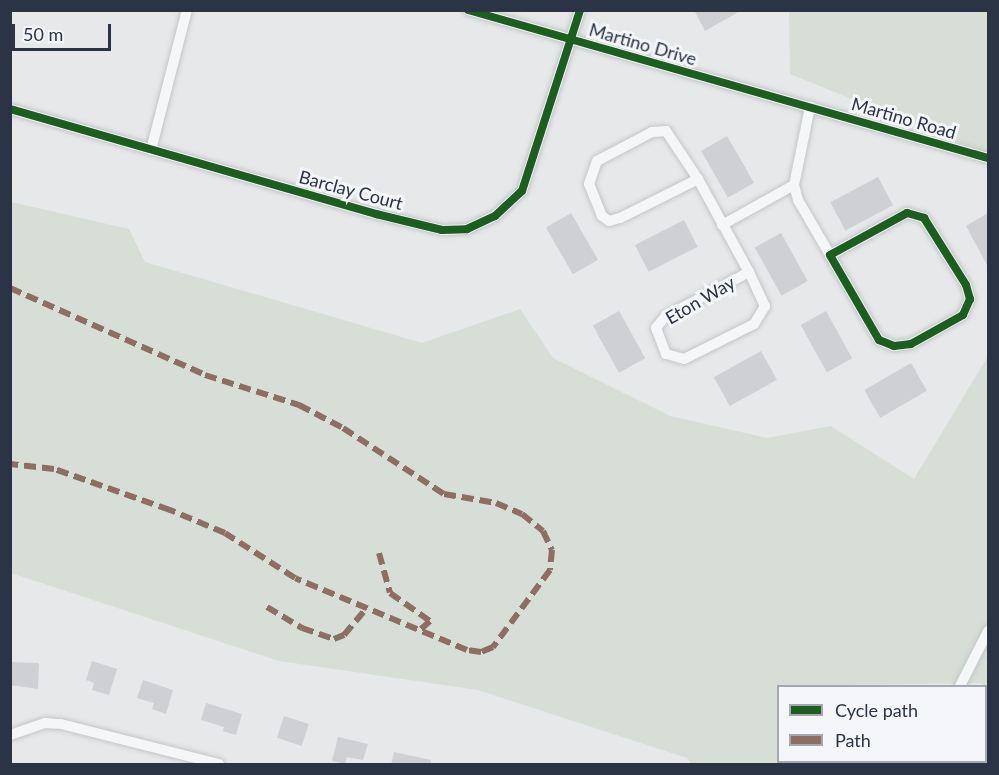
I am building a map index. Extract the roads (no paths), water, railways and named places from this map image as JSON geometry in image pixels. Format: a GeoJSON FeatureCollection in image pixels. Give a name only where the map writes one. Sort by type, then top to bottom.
{"type":"FeatureCollection","features":[{"type":"Feature","properties":{"kind":"street"},"geometry":{"type":"LineString","coordinates":[[151,150],[187,10]]}},
{"type":"Feature","properties":{"kind":"street","name":"Martino Drive"},"geometry":{"type":"LineString","coordinates":[[468,10],[810,107]]}},
{"type":"Feature","properties":{"kind":"street","name":"Barclay Court"},"geometry":{"type":"LineString","coordinates":[[10,109],[409,222],[442,230],[467,229],[495,216],[522,191],[580,10]]}},
{"type":"Feature","properties":{"kind":"street"},"geometry":{"type":"LineString","coordinates":[[810,107],[794,184],[798,200],[830,255],[884,343],[911,344],[969,308],[966,285],[920,214],[907,213],[830,255]]}},
{"type":"Feature","properties":{"kind":"street","name":"Martino Road"},"geometry":{"type":"LineString","coordinates":[[810,107],[988,158]]}},
{"type":"Feature","properties":{"kind":"street","name":"Eton Way"},"geometry":{"type":"LineString","coordinates":[[698,179],[609,221],[602,216],[589,184],[597,161],[652,132],[666,131],[698,179],[748,272],[765,306],[754,324],[684,359],[666,354],[656,328],[665,317],[748,272]]}},
{"type":"Feature","properties":{"kind":"street"},"geometry":{"type":"LineString","coordinates":[[722,225],[794,184]]}},
{"type":"Feature","properties":{"kind":"street"},"geometry":{"type":"LineString","coordinates":[[961,685],[988,631]]}},
{"type":"Feature","properties":{"kind":"street"},"geometry":{"type":"LineString","coordinates":[[10,735],[45,723],[61,724],[219,765]]}}]}
